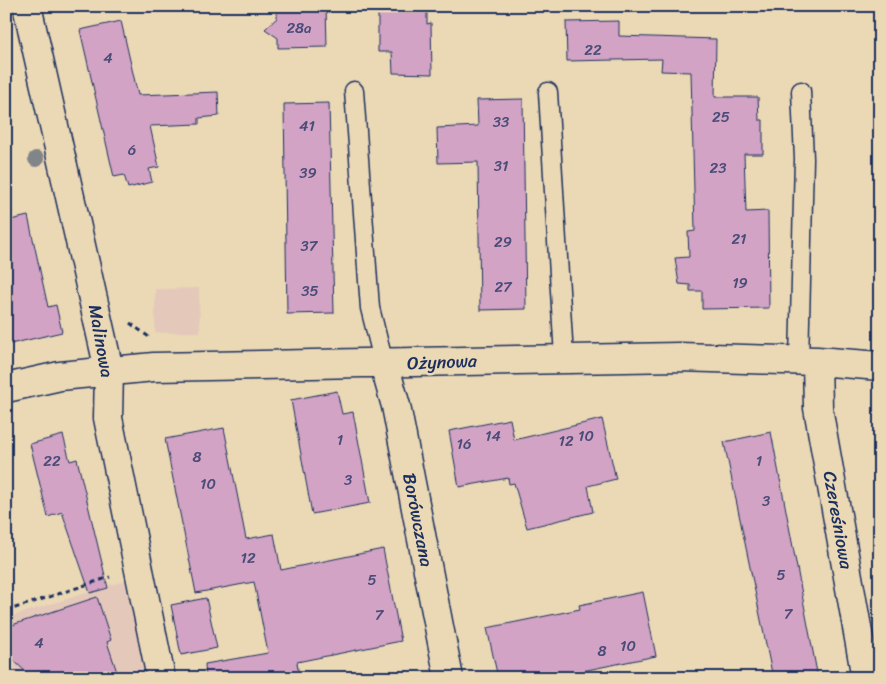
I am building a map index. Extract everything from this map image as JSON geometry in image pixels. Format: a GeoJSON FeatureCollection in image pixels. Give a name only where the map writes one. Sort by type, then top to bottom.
{"type":"FeatureCollection","features":[{"type":"Feature","properties":{"kind":"street","name":"Malinowa"},"geometry":{"type":"LineString","coordinates":[[27,6],[110,370],[108,418],[161,678]]}},
{"type":"Feature","properties":{"kind":"street","name":"Ożynowa"},"geometry":{"type":"LineString","coordinates":[[6,388],[60,376],[110,370],[564,358],[679,357],[808,361],[880,366]]}},
{"type":"Feature","properties":{"kind":"street","name":"Czereśniowa"},"geometry":{"type":"LineString","coordinates":[[808,361],[866,678]]}},
{"type":"Feature","properties":{"kind":"street","name":"Borówczana"},"geometry":{"type":"LineString","coordinates":[[384,364],[396,406],[449,678]]}},
{"type":"Feature","properties":{"kind":"lane"},"geometry":{"type":"LineString","coordinates":[[354,91],[370,308],[384,364]]}},
{"type":"Feature","properties":{"kind":"lane"},"geometry":{"type":"LineString","coordinates":[[802,91],[808,361]]}},
{"type":"Feature","properties":{"kind":"lane"},"geometry":{"type":"LineString","coordinates":[[548,92],[564,358]]}},
{"type":"Feature","properties":{"kind":"path"},"geometry":{"type":"LineString","coordinates":[[127,320],[155,340]]}},
{"type":"Feature","properties":{"kind":"path"},"geometry":{"type":"LineString","coordinates":[[6,611],[139,567]]}},
{"type":"Feature","properties":{"kind":"shaded area"},"geometry":{"type":"Polygon","coordinates":[[[199,288],[200,332],[155,333],[155,289],[199,288]]]}},
{"type":"Feature","properties":{"kind":"shaded area"},"geometry":{"type":"Polygon","coordinates":[[[127,580],[147,678],[17,678],[6,668],[6,618],[127,580]]]}},
{"type":"Feature","properties":{"kind":"building"},"geometry":{"type":"Polygon","coordinates":[[[277,6],[326,6],[327,47],[278,48],[278,38],[265,29],[277,18],[277,6]]]}},
{"type":"Feature","properties":{"kind":"building"},"geometry":{"type":"Polygon","coordinates":[[[427,9],[427,24],[431,23],[432,74],[393,73],[392,52],[378,52],[378,10],[427,9]]]}},
{"type":"Feature","properties":{"kind":"building"},"geometry":{"type":"Polygon","coordinates":[[[121,21],[138,95],[218,92],[219,116],[199,118],[199,124],[150,126],[159,167],[149,169],[152,182],[128,188],[124,175],[114,177],[80,30],[121,21]]]}},
{"type":"Feature","properties":{"kind":"building"},"geometry":{"type":"Polygon","coordinates":[[[619,21],[619,36],[716,39],[715,97],[758,97],[759,120],[763,120],[763,154],[744,154],[746,212],[768,211],[769,308],[702,309],[702,291],[690,291],[690,285],[679,284],[675,258],[689,257],[688,232],[695,231],[691,72],[661,71],[662,59],[567,61],[566,22],[619,21]]]}},
{"type":"Feature","properties":{"kind":"building"},"geometry":{"type":"Polygon","coordinates":[[[523,99],[526,309],[480,310],[478,162],[438,163],[437,128],[478,126],[477,100],[523,99]]]}},
{"type":"Feature","properties":{"kind":"building"},"geometry":{"type":"Polygon","coordinates":[[[329,103],[334,313],[287,314],[284,104],[329,103]]]}},
{"type":"Feature","properties":{"kind":"building"},"geometry":{"type":"Polygon","coordinates":[[[28,216],[48,307],[56,305],[62,332],[6,345],[6,221],[28,216]]]}},
{"type":"Feature","properties":{"kind":"building"},"geometry":{"type":"Polygon","coordinates":[[[337,391],[342,414],[353,412],[370,503],[312,514],[291,400],[337,391]]]}},
{"type":"Feature","properties":{"kind":"building"},"geometry":{"type":"Polygon","coordinates":[[[510,419],[514,440],[602,419],[616,479],[588,486],[593,512],[527,528],[514,483],[509,484],[508,478],[459,487],[449,431],[510,419]]]}},
{"type":"Feature","properties":{"kind":"building"},"geometry":{"type":"Polygon","coordinates":[[[224,428],[246,539],[274,534],[281,570],[383,549],[401,641],[297,662],[299,678],[206,678],[205,664],[268,653],[254,582],[196,593],[165,439],[224,428]]]}},
{"type":"Feature","properties":{"kind":"building"},"geometry":{"type":"Polygon","coordinates":[[[771,432],[818,678],[773,678],[724,442],[771,432]]]}},
{"type":"Feature","properties":{"kind":"building"},"geometry":{"type":"Polygon","coordinates":[[[63,435],[70,461],[77,459],[108,588],[90,593],[62,512],[48,517],[30,444],[63,435]]]}},
{"type":"Feature","properties":{"kind":"building"},"geometry":{"type":"Polygon","coordinates":[[[643,592],[656,656],[548,678],[498,678],[487,628],[580,609],[579,605],[643,592]]]}},
{"type":"Feature","properties":{"kind":"building"},"geometry":{"type":"Polygon","coordinates":[[[97,597],[111,640],[107,642],[119,678],[32,678],[6,653],[6,627],[97,597]]]}},
{"type":"Feature","properties":{"kind":"building"},"geometry":{"type":"Polygon","coordinates":[[[206,598],[217,648],[181,655],[171,605],[206,598]]]}}]}
